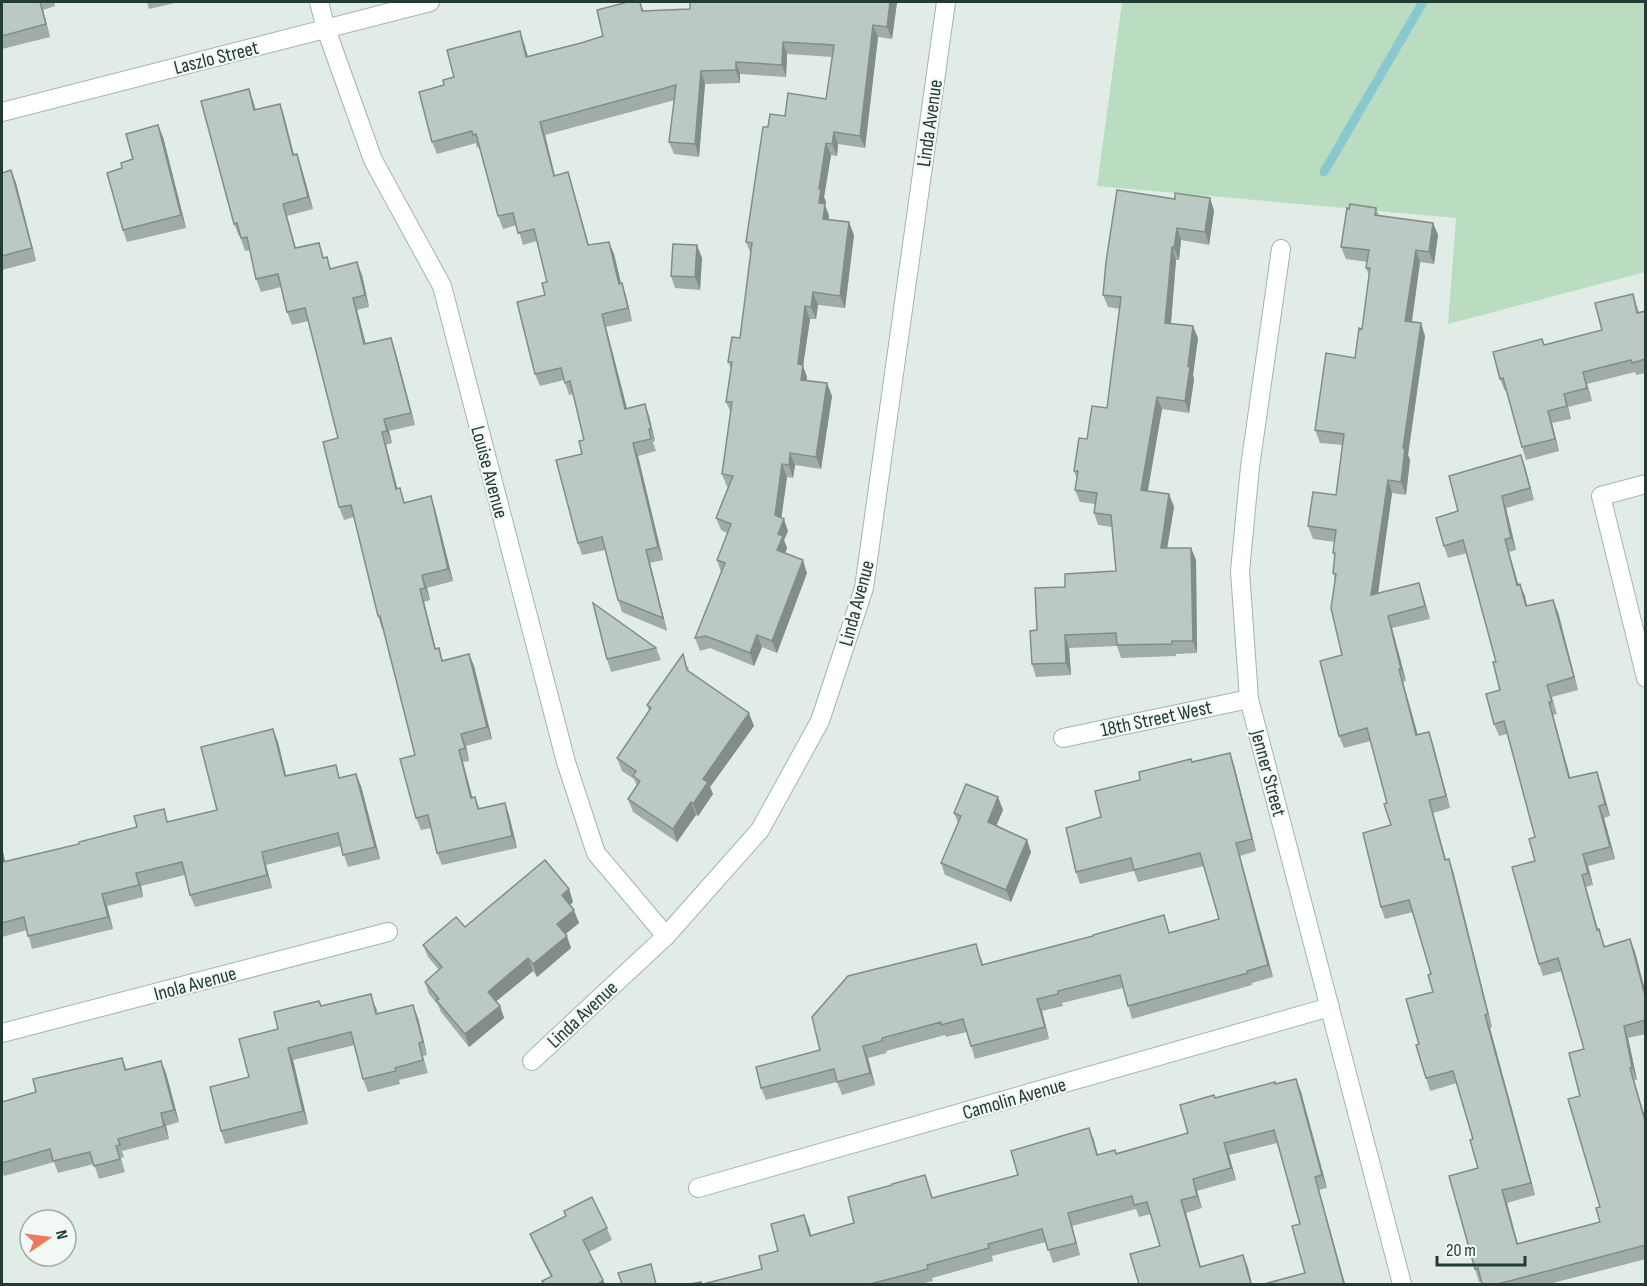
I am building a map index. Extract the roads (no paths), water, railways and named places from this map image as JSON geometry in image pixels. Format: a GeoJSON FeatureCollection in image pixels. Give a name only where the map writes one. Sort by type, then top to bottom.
{"type":"FeatureCollection","features":[{"type":"Feature","properties":{"kind":"street","name":"Louise Avenue"},"geometry":{"type":"LineString","coordinates":[[319,2],[326,29],[374,160],[441,286],[566,762],[596,853],[666,936]]}},
{"type":"Feature","properties":{"kind":"street","name":"Laszlo Street"},"geometry":{"type":"LineString","coordinates":[[2,112],[430,2]]}},
{"type":"Feature","properties":{"kind":"street","name":"Linda Avenue"},"geometry":{"type":"LineString","coordinates":[[532,1061],[666,936],[760,830],[820,721],[864,588],[946,2]]}},
{"type":"Feature","properties":{"kind":"street","name":"Jenner Street"},"geometry":{"type":"LineString","coordinates":[[1281,249],[1250,467],[1240,571],[1249,699],[1402,1284]]}},
{"type":"Feature","properties":{"kind":"street"},"geometry":{"type":"LineString","coordinates":[[1646,484],[1601,496],[1646,678]]}},
{"type":"Feature","properties":{"kind":"street","name":"18th Street West"},"geometry":{"type":"LineString","coordinates":[[1063,738],[1249,699]]}},
{"type":"Feature","properties":{"kind":"street","name":"Inola Avenue"},"geometry":{"type":"LineString","coordinates":[[2,1033],[388,932]]}},
{"type":"Feature","properties":{"kind":"street","name":"Camolin Avenue"},"geometry":{"type":"LineString","coordinates":[[698,1188],[1330,1007]]}},
{"type":"Feature","properties":{"kind":"waterway"},"geometry":{"type":"LineString","coordinates":[[1324,172],[1423,2]]}}]}
